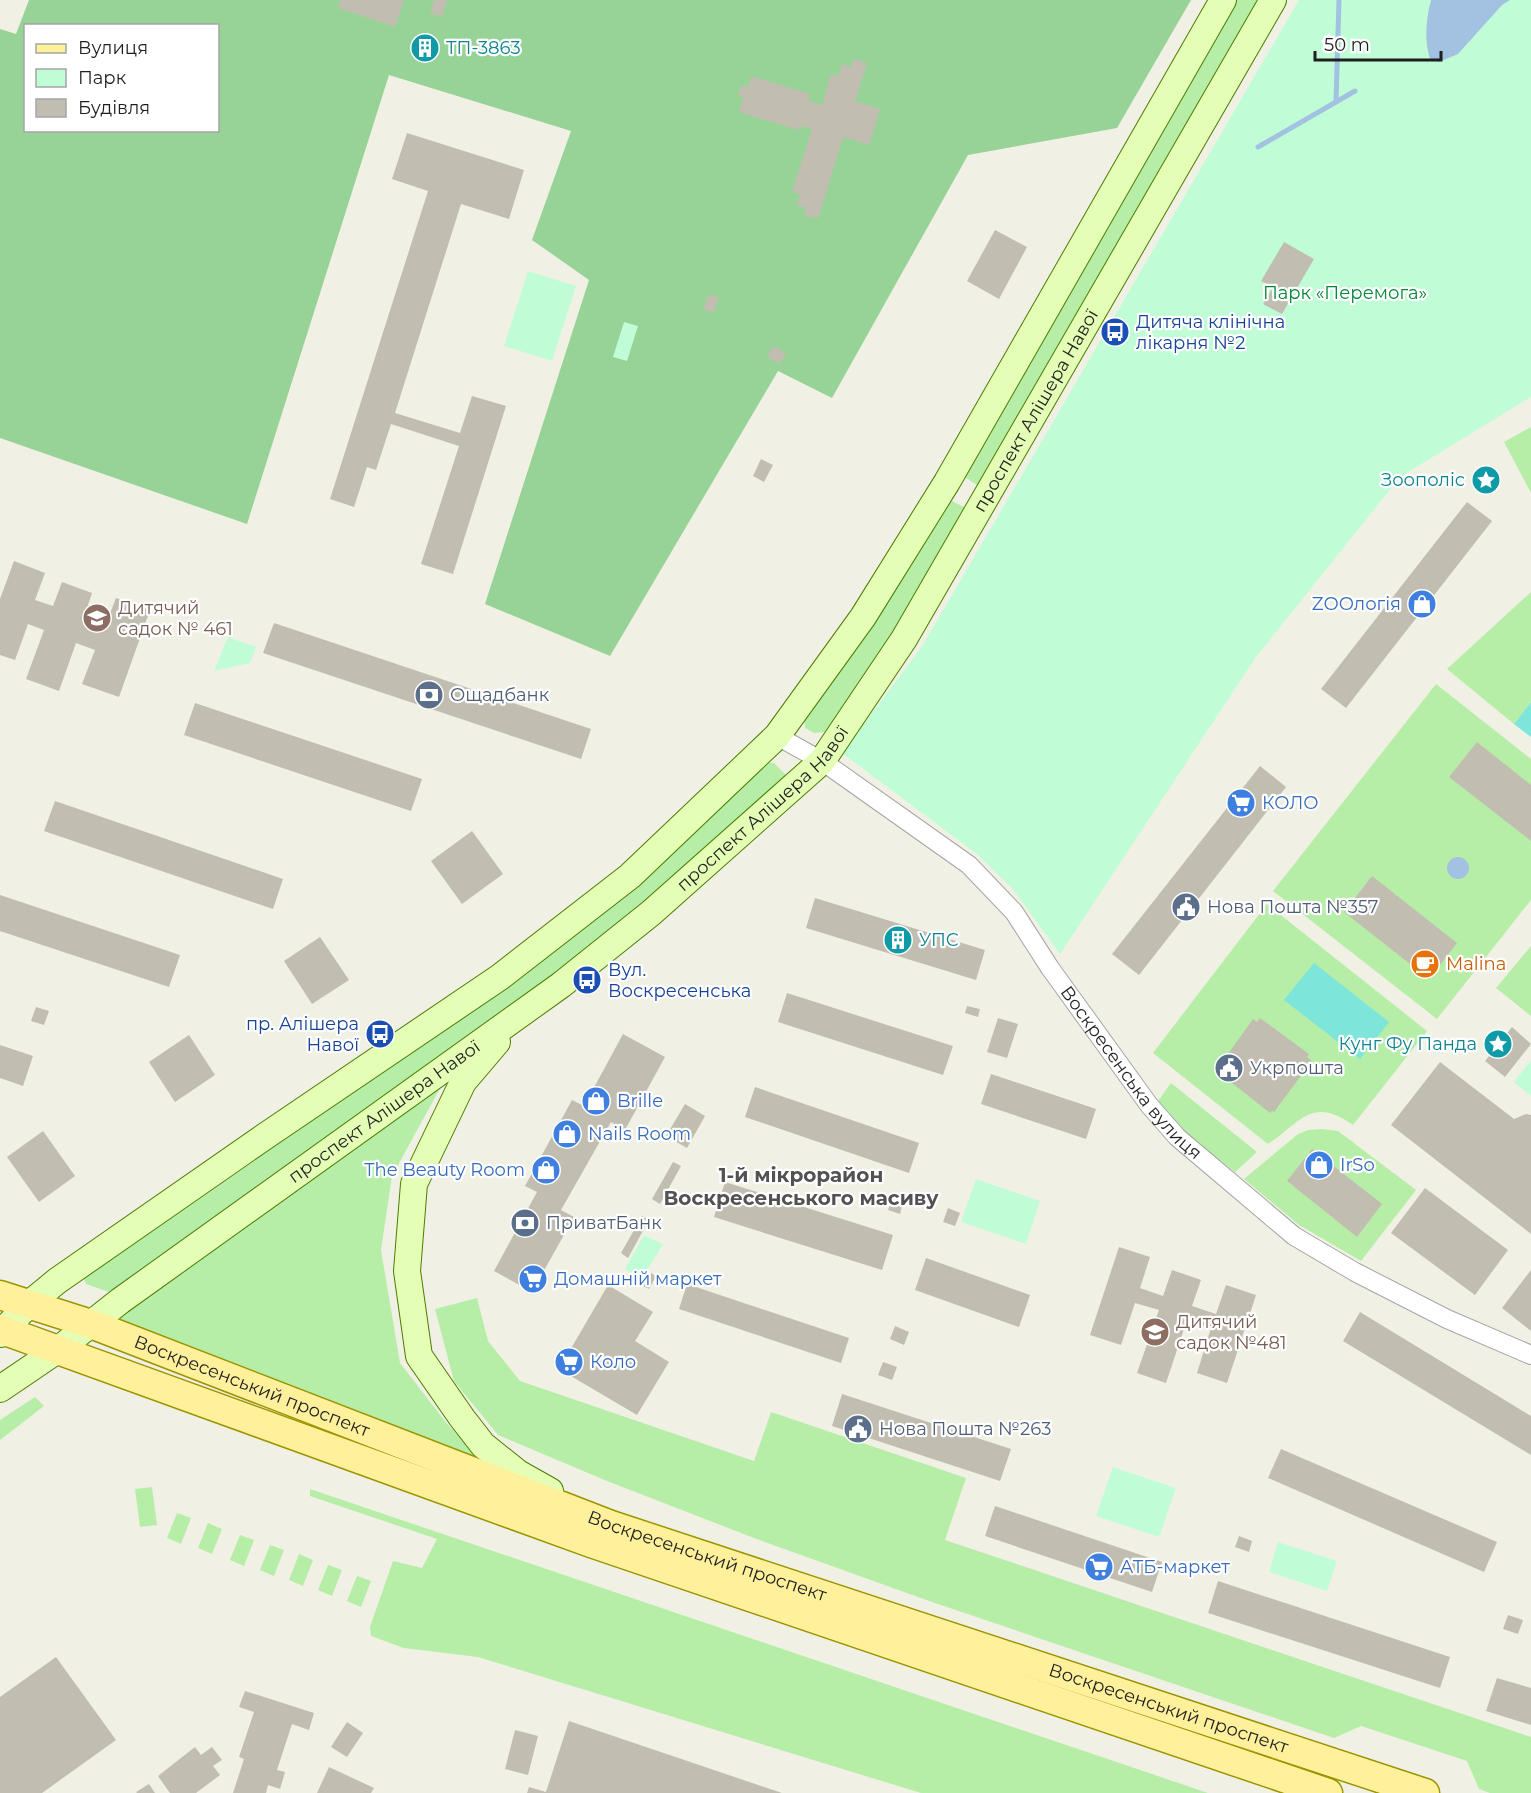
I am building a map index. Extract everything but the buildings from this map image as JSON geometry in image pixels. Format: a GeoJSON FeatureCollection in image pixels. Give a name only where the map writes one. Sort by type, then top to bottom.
{"type":"FeatureCollection","features":[{"type":"Feature","properties":{"kind":"main road","name":"Воскресенський проспект"},"geometry":{"type":"LineString","coordinates":[[0,1294],[91,1324],[611,1525],[1425,1793]]}},
{"type":"Feature","properties":{"kind":"main road","name":"Воскресенський проспект"},"geometry":{"type":"LineString","coordinates":[[1,1331],[59,1349],[591,1543],[1328,1793]]}},
{"type":"Feature","properties":{"kind":"street"},"geometry":{"type":"LineString","coordinates":[[1,1331],[57,1281],[500,977],[630,876],[777,736],[863,617],[947,482],[1223,0]]}},
{"type":"Feature","properties":{"kind":"street","name":"проспект Алішера Навої"},"geometry":{"type":"LineString","coordinates":[[0,1389],[59,1349],[120,1301],[561,985],[651,913],[822,761],[904,639],[1273,0]]}},
{"type":"Feature","properties":{"kind":"street"},"geometry":{"type":"LineString","coordinates":[[947,482],[984,502]]}},
{"type":"Feature","properties":{"kind":"street","name":"Воскресенська вулиця"},"geometry":{"type":"LineString","coordinates":[[777,736],[822,761],[969,865],[1014,912],[1050,968],[1149,1105],[1177,1137],[1294,1236],[1355,1272],[1447,1319],[1531,1355]]}},
{"type":"Feature","properties":{"kind":"street"},"geometry":{"type":"LineString","coordinates":[[630,876],[645,871],[654,873],[661,880],[660,896],[651,913]]}},
{"type":"Feature","properties":{"kind":"street"},"geometry":{"type":"LineString","coordinates":[[524,1012],[463,1082],[414,1184],[407,1271],[419,1356],[483,1445],[518,1473],[611,1525]]}},
{"type":"Feature","properties":{"kind":"green space"},"geometry":{"type":"Polygon","coordinates":[[[29,0],[1191,0],[1117,128],[968,155],[832,398],[778,371],[610,656],[485,604],[589,280],[532,240],[571,131],[389,75],[247,524],[0,438],[0,29],[16,34],[29,0]]]}},
{"type":"Feature","properties":{"kind":"green space"},"geometry":{"type":"Polygon","coordinates":[[[1235,0],[1265,0],[986,482],[977,485],[966,478],[966,467],[1235,0]]]}},
{"type":"Feature","properties":{"kind":"green space","name":"Парк «Перемога»"},"geometry":{"type":"Polygon","coordinates":[[[1299,0],[1531,0],[1531,397],[1400,477],[1256,657],[1060,954],[1012,888],[978,855],[842,753],[921,648],[1299,0]]]}},
{"type":"Feature","properties":{"kind":"green space"},"geometry":{"type":"Polygon","coordinates":[[[528,271],[576,286],[552,361],[504,346],[528,271]]]}},
{"type":"Feature","properties":{"kind":"green space"},"geometry":{"type":"Polygon","coordinates":[[[624,322],[638,326],[627,361],[613,357],[624,322]]]}},
{"type":"Feature","properties":{"kind":"green space"},"geometry":{"type":"Polygon","coordinates":[[[1531,427],[1531,493],[1504,442],[1531,427]]]}},
{"type":"Feature","properties":{"kind":"green space"},"geometry":{"type":"Polygon","coordinates":[[[952,501],[964,507],[966,518],[881,659],[825,732],[814,733],[805,728],[804,718],[944,503],[952,501]]]}},
{"type":"Feature","properties":{"kind":"green space"},"geometry":{"type":"Polygon","coordinates":[[[1531,592],[1531,702],[1514,724],[1447,669],[1531,592]]]}},
{"type":"Feature","properties":{"kind":"green space"},"geometry":{"type":"Polygon","coordinates":[[[228,637],[256,647],[250,663],[214,671],[228,637]]]}},
{"type":"Feature","properties":{"kind":"green space"},"geometry":{"type":"Polygon","coordinates":[[[1436,684],[1531,759],[1531,900],[1437,1019],[1273,891],[1436,684]]]}},
{"type":"Feature","properties":{"kind":"green space"},"geometry":{"type":"Polygon","coordinates":[[[763,763],[774,763],[786,775],[782,785],[632,922],[112,1293],[86,1284],[84,1279],[343,1097],[763,763]]]}},
{"type":"Feature","properties":{"kind":"green space"},"geometry":{"type":"Polygon","coordinates":[[[1267,904],[1427,1031],[1353,1125],[1339,1116],[1316,1112],[1298,1121],[1268,1144],[1153,1053],[1267,904]]]}},
{"type":"Feature","properties":{"kind":"green space"},"geometry":{"type":"Polygon","coordinates":[[[1531,946],[1531,1016],[1496,988],[1531,946]]]}},
{"type":"Feature","properties":{"kind":"green space"},"geometry":{"type":"Polygon","coordinates":[[[1531,1060],[1531,1096],[1514,1082],[1531,1060]]]}},
{"type":"Feature","properties":{"kind":"green space"},"geometry":{"type":"Polygon","coordinates":[[[444,1081],[392,1176],[381,1250],[400,1363],[448,1425],[490,1466],[117,1318],[444,1081]]]}},
{"type":"Feature","properties":{"kind":"green space"},"geometry":{"type":"Polygon","coordinates":[[[1171,1083],[1257,1152],[1235,1172],[1188,1135],[1158,1101],[1171,1083]]]}},
{"type":"Feature","properties":{"kind":"green space"},"geometry":{"type":"Polygon","coordinates":[[[1308,1130],[1338,1131],[1416,1190],[1361,1261],[1299,1225],[1244,1179],[1298,1134],[1308,1130]]]}},
{"type":"Feature","properties":{"kind":"green space"},"geometry":{"type":"Polygon","coordinates":[[[976,1179],[1040,1201],[1026,1244],[961,1222],[976,1179]]]}},
{"type":"Feature","properties":{"kind":"green space"},"geometry":{"type":"Polygon","coordinates":[[[644,1235],[663,1244],[642,1279],[625,1269],[644,1235]]]}},
{"type":"Feature","properties":{"kind":"green space"},"geometry":{"type":"Polygon","coordinates":[[[477,1298],[488,1341],[520,1381],[754,1461],[771,1412],[966,1478],[945,1540],[1531,1737],[1531,1793],[1490,1793],[1479,1789],[1467,1761],[1361,1726],[1334,1738],[932,1602],[754,1538],[607,1481],[498,1435],[454,1381],[435,1309],[477,1298]]]}},
{"type":"Feature","properties":{"kind":"green space"},"geometry":{"type":"Polygon","coordinates":[[[35,1397],[44,1406],[0,1440],[0,1420],[35,1397]]]}},
{"type":"Feature","properties":{"kind":"green space"},"geometry":{"type":"Polygon","coordinates":[[[1113,1467],[1176,1488],[1159,1537],[1096,1516],[1113,1467]]]}},
{"type":"Feature","properties":{"kind":"green space"},"geometry":{"type":"Polygon","coordinates":[[[152,1487],[157,1525],[140,1527],[135,1489],[152,1487]]]}},
{"type":"Feature","properties":{"kind":"green space"},"geometry":{"type":"Polygon","coordinates":[[[310,1489],[1208,1793],[921,1793],[478,1657],[404,1648],[371,1636],[370,1627],[393,1561],[422,1568],[437,1539],[310,1496],[310,1489]]]}},
{"type":"Feature","properties":{"kind":"green space"},"geometry":{"type":"Polygon","coordinates":[[[177,1513],[191,1518],[181,1544],[167,1538],[177,1513]]]}},
{"type":"Feature","properties":{"kind":"green space"},"geometry":{"type":"Polygon","coordinates":[[[208,1523],[222,1529],[212,1554],[198,1548],[208,1523]]]}},
{"type":"Feature","properties":{"kind":"green space"},"geometry":{"type":"Polygon","coordinates":[[[240,1535],[254,1540],[244,1566],[230,1560],[240,1535]]]}},
{"type":"Feature","properties":{"kind":"green space"},"geometry":{"type":"Polygon","coordinates":[[[1278,1542],[1337,1561],[1327,1591],[1269,1572],[1278,1542]]]}},
{"type":"Feature","properties":{"kind":"green space"},"geometry":{"type":"Polygon","coordinates":[[[270,1545],[284,1550],[274,1576],[260,1570],[270,1545]]]}},
{"type":"Feature","properties":{"kind":"green space"},"geometry":{"type":"Polygon","coordinates":[[[299,1554],[313,1560],[303,1586],[289,1580],[299,1554]]]}},
{"type":"Feature","properties":{"kind":"green space"},"geometry":{"type":"Polygon","coordinates":[[[328,1565],[342,1570],[332,1596],[318,1590],[328,1565]]]}},
{"type":"Feature","properties":{"kind":"green space"},"geometry":{"type":"Polygon","coordinates":[[[357,1576],[371,1581],[361,1607],[347,1601],[357,1576]]]}},
{"type":"Feature","properties":{"kind":"shaded area"},"geometry":{"type":"Polygon","coordinates":[[[1431,0],[1510,0],[1502,5],[1458,54],[1439,62],[1430,59],[1426,37],[1431,0]]]}},
{"type":"Feature","properties":{"kind":"shaded area"},"geometry":{"type":"Polygon","coordinates":[[[1531,702],[1531,737],[1514,724],[1531,702]]]}},
{"type":"Feature","properties":{"kind":"shaded area"},"geometry":{"type":"Polygon","coordinates":[[[1458,857],[1466,860],[1469,868],[1466,876],[1458,879],[1450,876],[1447,868],[1450,860],[1458,857]]]}},
{"type":"Feature","properties":{"kind":"shaded area"},"geometry":{"type":"Polygon","coordinates":[[[1314,963],[1389,1022],[1360,1059],[1284,1000],[1314,963]]]}},
{"type":"Feature","properties":{"kind":"waterway"},"geometry":{"type":"LineString","coordinates":[[1336,102],[1339,0]]}},
{"type":"Feature","properties":{"kind":"waterway"},"geometry":{"type":"LineString","coordinates":[[1258,147],[1355,91]]}},
{"type":"Feature","properties":{"kind":"place","name":"ТП-3863"},"geometry":{"type":"Point","coordinates":[425,48]}},
{"type":"Feature","properties":{"kind":"place","name":"Дитяча клінічна лікарня №2"},"geometry":{"type":"Point","coordinates":[1115,332]}},
{"type":"Feature","properties":{"kind":"place","name":"Зоополіс"},"geometry":{"type":"Point","coordinates":[1486,480]}},
{"type":"Feature","properties":{"kind":"place","name":"ZООлогія"},"geometry":{"type":"Point","coordinates":[1422,604]}},
{"type":"Feature","properties":{"kind":"place","name":"Дитячий садок № 461"},"geometry":{"type":"Point","coordinates":[97,618]}},
{"type":"Feature","properties":{"kind":"place","name":"Ощадбанк"},"geometry":{"type":"Point","coordinates":[429,695]}},
{"type":"Feature","properties":{"kind":"place","name":"КОЛО"},"geometry":{"type":"Point","coordinates":[1241,803]}},
{"type":"Feature","properties":{"kind":"place","name":"Нова Пошта №357"},"geometry":{"type":"Point","coordinates":[1186,907]}},
{"type":"Feature","properties":{"kind":"place","name":"УПС"},"geometry":{"type":"Point","coordinates":[898,940]}},
{"type":"Feature","properties":{"kind":"place","name":"Malina"},"geometry":{"type":"Point","coordinates":[1425,964]}},
{"type":"Feature","properties":{"kind":"place","name":"Вул. Воскресенська"},"geometry":{"type":"Point","coordinates":[587,980]}},
{"type":"Feature","properties":{"kind":"place","name":"пр. Алішера Навої"},"geometry":{"type":"Point","coordinates":[380,1034]}},
{"type":"Feature","properties":{"kind":"place","name":"Кунг Фу Панда"},"geometry":{"type":"Point","coordinates":[1498,1044]}},
{"type":"Feature","properties":{"kind":"place","name":"Укрпошта"},"geometry":{"type":"Point","coordinates":[1229,1068]}},
{"type":"Feature","properties":{"kind":"place","name":"Brille"},"geometry":{"type":"Point","coordinates":[596,1101]}},
{"type":"Feature","properties":{"kind":"place","name":"Nails Room"},"geometry":{"type":"Point","coordinates":[567,1134]}},
{"type":"Feature","properties":{"kind":"place","name":"IrSo"},"geometry":{"type":"Point","coordinates":[1319,1165]}},
{"type":"Feature","properties":{"kind":"place","name":"The Beauty Room"},"geometry":{"type":"Point","coordinates":[546,1170]}},
{"type":"Feature","properties":{"kind":"place","name":"ПриватБанк"},"geometry":{"type":"Point","coordinates":[525,1223]}},
{"type":"Feature","properties":{"kind":"place","name":"Домашній маркет"},"geometry":{"type":"Point","coordinates":[533,1279]}},
{"type":"Feature","properties":{"kind":"place","name":"Дитячий садок №481"},"geometry":{"type":"Point","coordinates":[1155,1332]}},
{"type":"Feature","properties":{"kind":"place","name":"Коло"},"geometry":{"type":"Point","coordinates":[569,1362]}},
{"type":"Feature","properties":{"kind":"place","name":"Нова Пошта №263"},"geometry":{"type":"Point","coordinates":[858,1429]}},
{"type":"Feature","properties":{"kind":"place","name":"АТБ-маркет"},"geometry":{"type":"Point","coordinates":[1099,1567]}},
{"type":"Feature","properties":{"kind":"district","name":"1-й мікрорайон Воскресенського масиву"},"geometry":{"type":"Point","coordinates":[801,1186]}}]}
